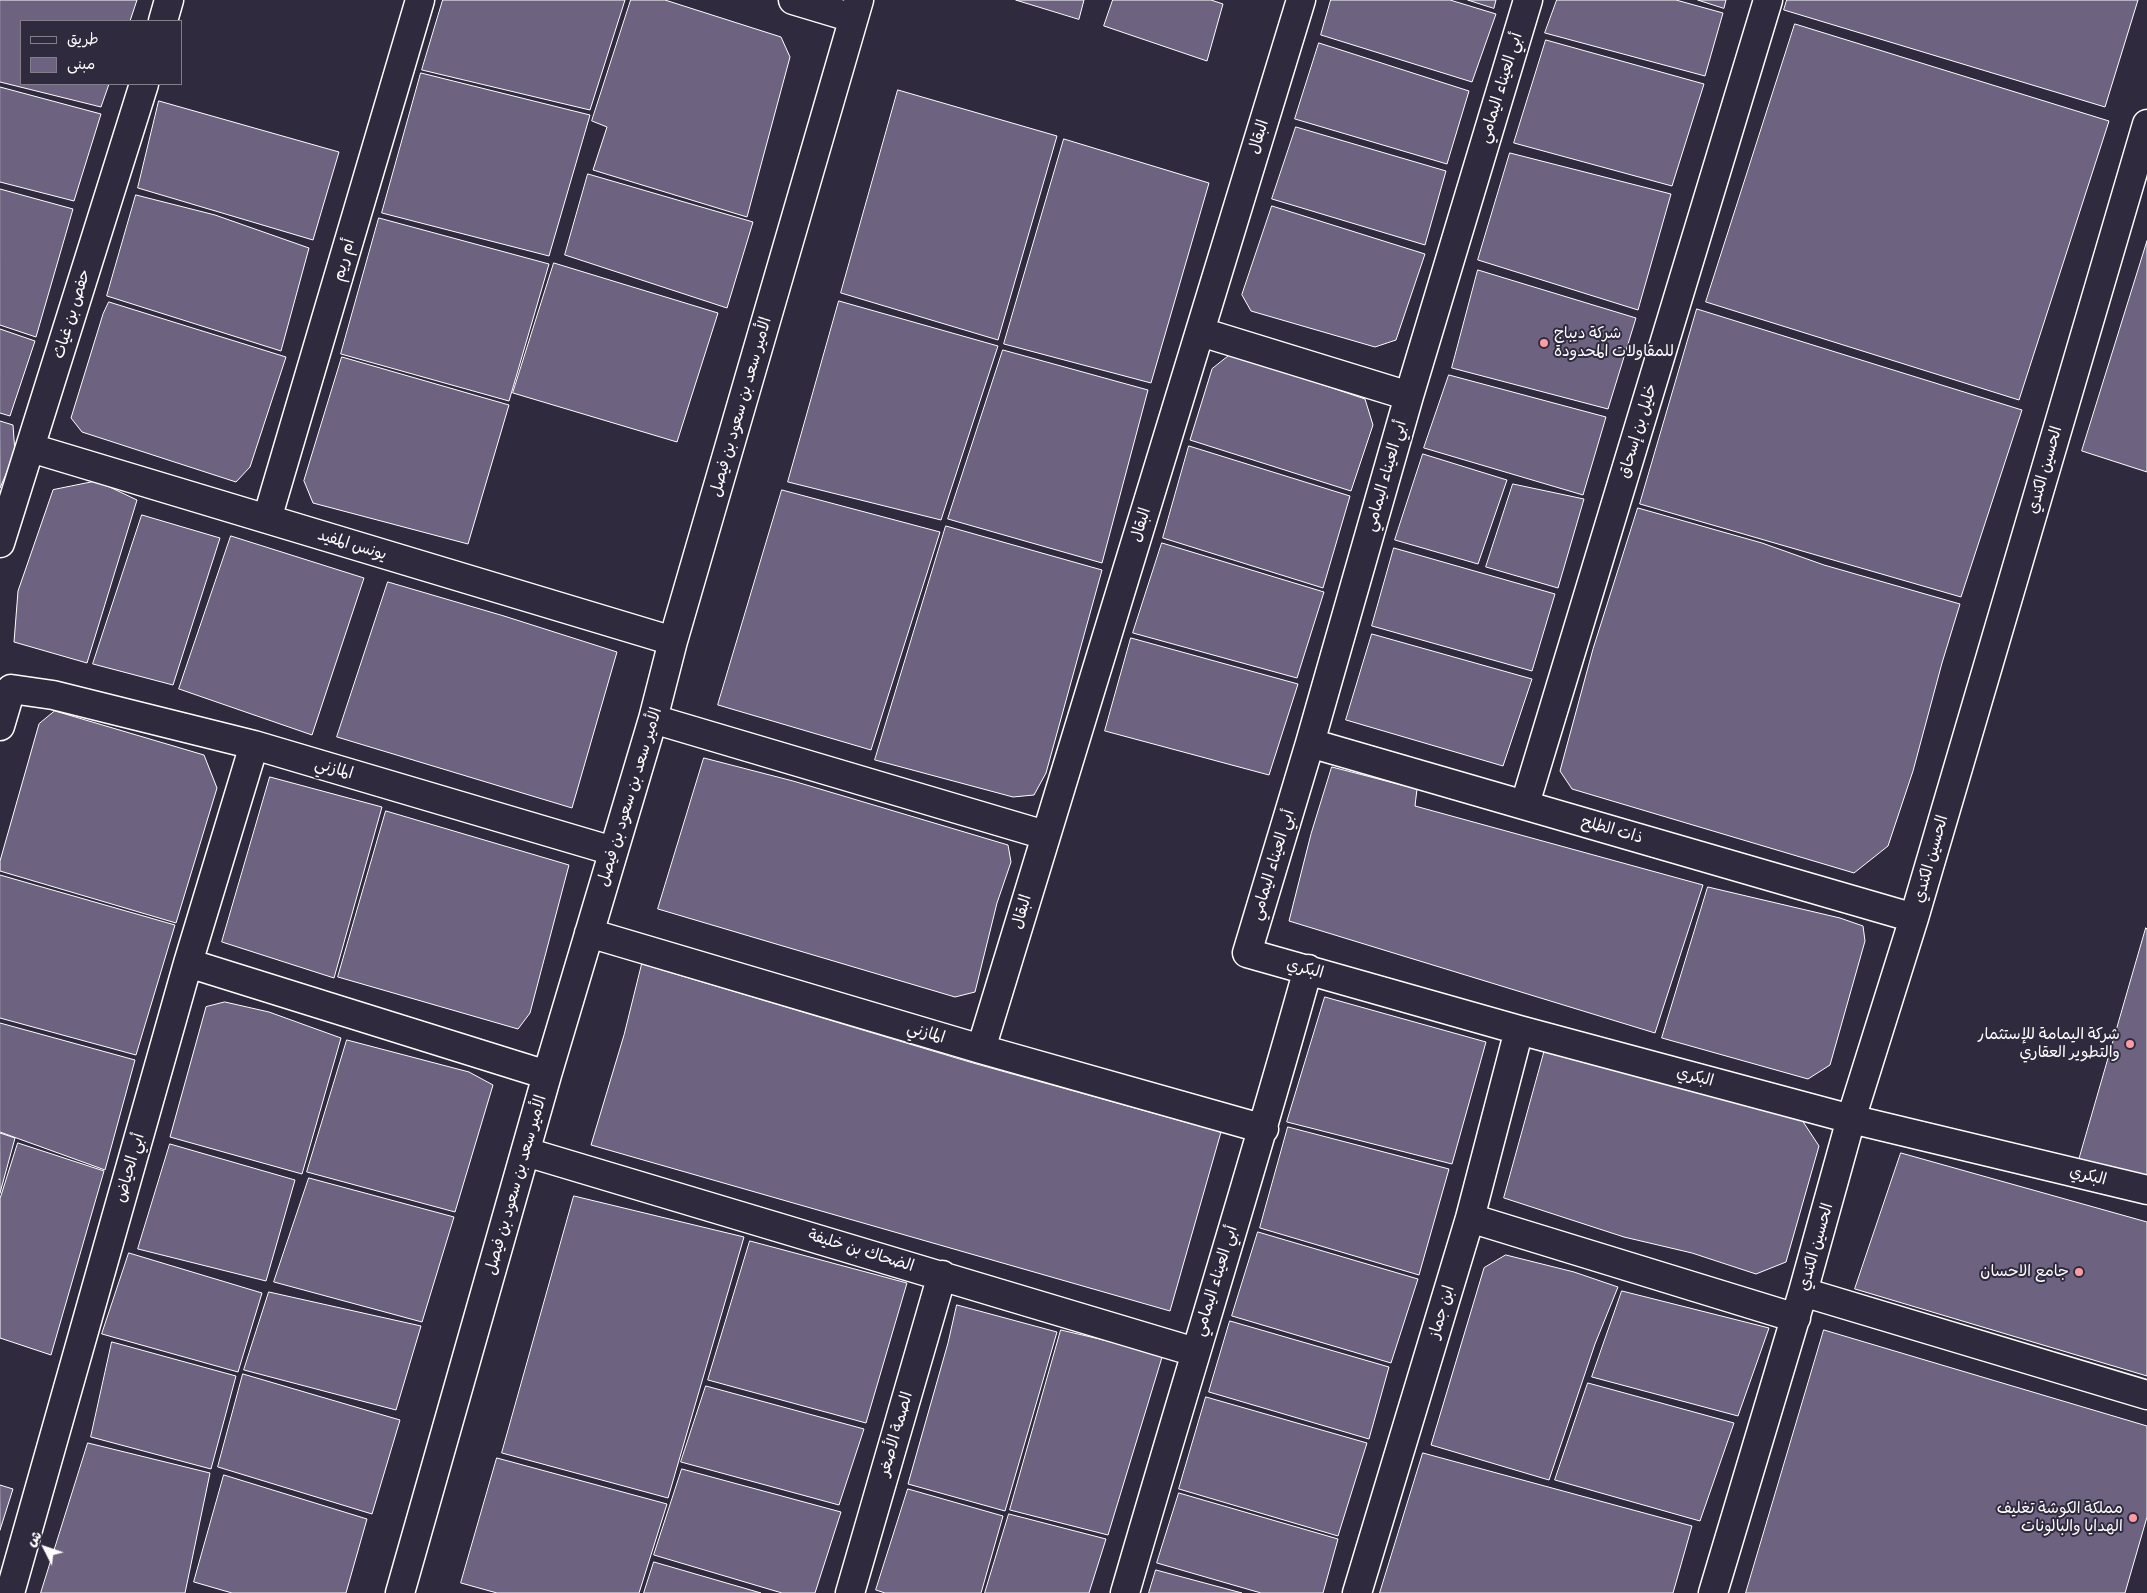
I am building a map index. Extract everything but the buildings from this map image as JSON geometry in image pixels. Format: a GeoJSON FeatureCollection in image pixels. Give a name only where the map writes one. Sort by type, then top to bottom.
{"type":"FeatureCollection","features":[{"type":"Feature","properties":{"kind":"street"},"geometry":{"type":"LineString","coordinates":[[163,20],[169,0]]}},
{"type":"Feature","properties":{"kind":"street","name":"أم ريم"},"geometry":{"type":"LineString","coordinates":[[267,519],[420,0]]}},
{"type":"Feature","properties":{"kind":"street"},"geometry":{"type":"LineString","coordinates":[[793,0],[856,9]]}},
{"type":"Feature","properties":{"kind":"street","name":"البقال"},"geometry":{"type":"LineString","coordinates":[[981,1049],[1301,0]]}},
{"type":"Feature","properties":{"kind":"street","name":"أبي العيناء اليمامي"},"geometry":{"type":"LineString","coordinates":[[1247,953],[1310,743],[1409,396],[1528,0]]}},
{"type":"Feature","properties":{"kind":"street","name":"خليل بن إسحاق"},"geometry":{"type":"LineString","coordinates":[[1525,804],[1768,0]]}},
{"type":"Feature","properties":{"kind":"street","name":"الأمير سعد بن سعود بن فيصل"},"geometry":{"type":"LineString","coordinates":[[400,1593],[547,1075],[653,720],[673,641],[856,9]]}},
{"type":"Feature","properties":{"kind":"street","name":"حفص بن غياث"},"geometry":{"type":"LineString","coordinates":[[0,543],[144,85]]}},
{"type":"Feature","properties":{"kind":"street","name":"الحسين الكندي"},"geometry":{"type":"LineString","coordinates":[[1713,1593],[1796,1318],[1851,1119],[1914,918],[2147,124]]}},
{"type":"Feature","properties":{"kind":"street"},"geometry":{"type":"LineString","coordinates":[[1201,332],[1409,396]]}},
{"type":"Feature","properties":{"kind":"street","name":"يونس المفيد"},"geometry":{"type":"LineString","coordinates":[[31,448],[673,641]]}},
{"type":"Feature","properties":{"kind":"street"},"geometry":{"type":"LineString","coordinates":[[0,726],[6,688]]}},
{"type":"Feature","properties":{"kind":"street","name":"المازني"},"geometry":{"type":"LineString","coordinates":[[6,688],[53,696],[254,745],[613,851]]}},
{"type":"Feature","properties":{"kind":"street"},"geometry":{"type":"LineString","coordinates":[[653,720],[1045,836]]}},
{"type":"Feature","properties":{"kind":"street","name":"ذات الطلح"},"geometry":{"type":"LineString","coordinates":[[1310,743],[1914,918]]}},
{"type":"Feature","properties":{"kind":"street","name":"أبي الحياض"},"geometry":{"type":"LineString","coordinates":[[10,1593],[188,963],[254,745]]}},
{"type":"Feature","properties":{"kind":"street","name":"المازني"},"geometry":{"type":"LineString","coordinates":[[589,933],[981,1049],[1264,1129]]}},
{"type":"Feature","properties":{"kind":"street","name":"البكري"},"geometry":{"type":"LineString","coordinates":[[1247,953],[1519,1030],[1851,1119],[2147,1190]]}},
{"type":"Feature","properties":{"kind":"street"},"geometry":{"type":"LineString","coordinates":[[188,963],[547,1075]]}},
{"type":"Feature","properties":{"kind":"street","name":"أبي العيناء اليمامي"},"geometry":{"type":"LineString","coordinates":[[1125,1593],[1195,1352],[1264,1129],[1308,969]]}},
{"type":"Feature","properties":{"kind":"street","name":"ابن جماز"},"geometry":{"type":"LineString","coordinates":[[1357,1593],[1470,1218],[1519,1030]]}},
{"type":"Feature","properties":{"kind":"street","name":"الضحاك بن خليفة"},"geometry":{"type":"LineString","coordinates":[[526,1152],[1195,1352]]}},
{"type":"Feature","properties":{"kind":"street"},"geometry":{"type":"LineString","coordinates":[[1470,1218],[1796,1318]]}},
{"type":"Feature","properties":{"kind":"street","name":"الصمة الأصغر"},"geometry":{"type":"LineString","coordinates":[[850,1593],[942,1276]]}},
{"type":"Feature","properties":{"kind":"street"},"geometry":{"type":"LineString","coordinates":[[1803,1292],[2147,1395]]}},
{"type":"Feature","properties":{"kind":"place","name":"شركة ديباج للمقاولات المحدودة"},"geometry":{"type":"Point","coordinates":[1544,343]}},
{"type":"Feature","properties":{"kind":"place","name":"شركة اليمامة للإستثمار والتطوير العقاري"},"geometry":{"type":"Point","coordinates":[2130,1044]}},
{"type":"Feature","properties":{"kind":"place","name":"جامع الاحسان"},"geometry":{"type":"Point","coordinates":[2079,1272]}},
{"type":"Feature","properties":{"kind":"place","name":"مملكة الكوشة تغليف الهدايا والبالونات"},"geometry":{"type":"Point","coordinates":[2133,1518]}}]}
